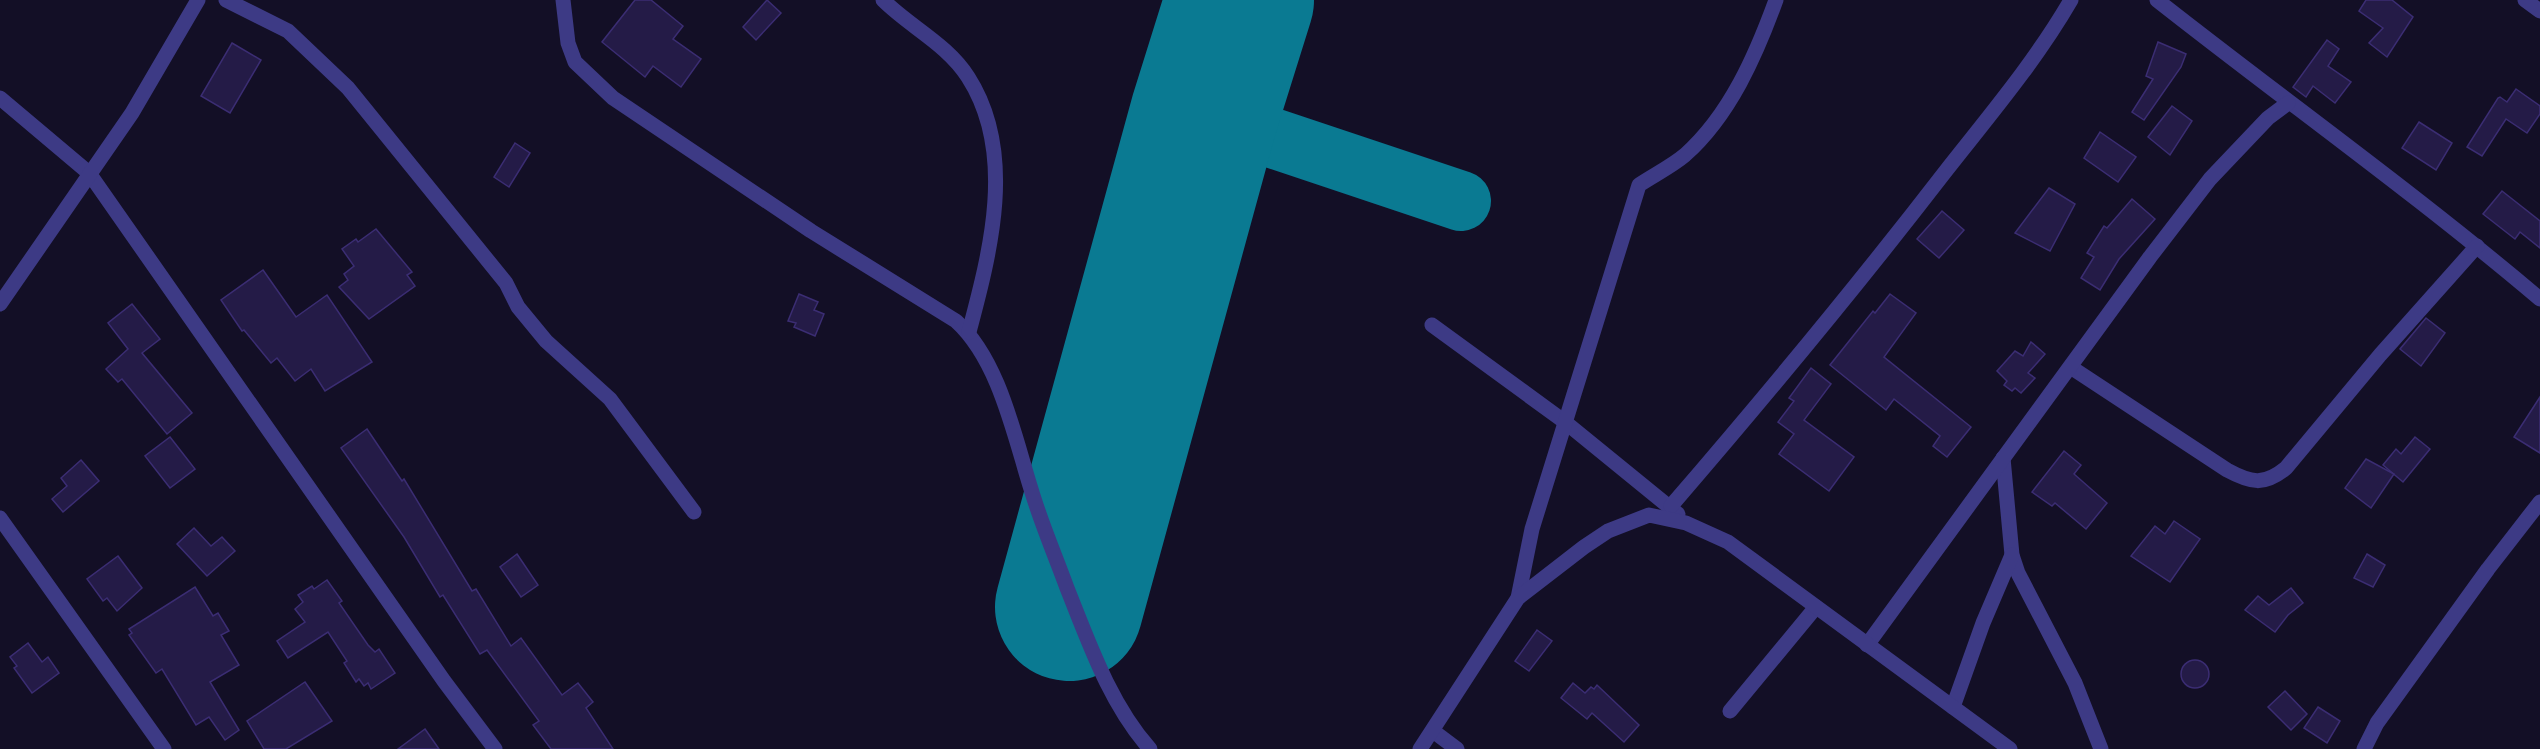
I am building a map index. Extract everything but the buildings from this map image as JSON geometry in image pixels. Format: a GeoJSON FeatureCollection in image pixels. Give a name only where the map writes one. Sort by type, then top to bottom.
{"type":"FeatureCollection","features":[{"type":"Feature","properties":{"kind":"street"},"geometry":{"type":"LineString","coordinates":[[0,304],[132,112],[198,0]]}},
{"type":"Feature","properties":{"kind":"street"},"geometry":{"type":"LineString","coordinates":[[226,0],[288,31],[348,88],[506,283],[518,307],[546,341],[610,399],[694,512]]}},
{"type":"Feature","properties":{"kind":"street"},"geometry":{"type":"LineString","coordinates":[[563,0],[568,43],[575,62],[613,98],[811,231],[956,321],[969,332],[996,381],[1037,510],[1092,651],[1118,702],[1150,749]]}},
{"type":"Feature","properties":{"kind":"street"},"geometry":{"type":"LineString","coordinates":[[883,0],[934,40],[960,67],[976,92],[990,132],[994,188],[992,240],[969,332]]}},
{"type":"Feature","properties":{"kind":"street"},"geometry":{"type":"LineString","coordinates":[[1518,598],[1532,529],[1639,185],[1684,156],[1724,112],[1753,56],[1776,0]]}},
{"type":"Feature","properties":{"kind":"street"},"geometry":{"type":"LineString","coordinates":[[1671,506],[1736,432],[1894,239],[2047,42],[2071,0]]}},
{"type":"Feature","properties":{"kind":"street"},"geometry":{"type":"LineString","coordinates":[[2157,0],[2288,103],[2477,246],[2540,299]]}},
{"type":"Feature","properties":{"kind":"street"},"geometry":{"type":"LineString","coordinates":[[2525,0],[2540,11]]}},
{"type":"Feature","properties":{"kind":"street"},"geometry":{"type":"LineString","coordinates":[[0,98],[88,173],[444,681],[495,749]]}},
{"type":"Feature","properties":{"kind":"street"},"geometry":{"type":"LineString","coordinates":[[1867,645],[2003,458],[2072,368],[2150,257],[2210,179],[2268,118],[2288,103]]}},
{"type":"Feature","properties":{"kind":"street"},"geometry":{"type":"LineString","coordinates":[[2072,368],[2241,478],[2259,482],[2273,479],[2286,468],[2380,355],[2477,246]]}},
{"type":"Feature","properties":{"kind":"street"},"geometry":{"type":"LineString","coordinates":[[1432,325],[1565,422],[1671,506],[1686,523]]}},
{"type":"Feature","properties":{"kind":"street"},"geometry":{"type":"LineString","coordinates":[[2003,458],[2012,555],[2018,573],[2075,683],[2100,749]]}},
{"type":"Feature","properties":{"kind":"street"},"geometry":{"type":"LineString","coordinates":[[2364,749],[2377,723],[2540,502]]}},
{"type":"Feature","properties":{"kind":"street"},"geometry":{"type":"LineString","coordinates":[[1420,749],[1518,598],[1545,574],[1608,531],[1649,515],[1686,523],[1728,542],[2006,748]]}},
{"type":"Feature","properties":{"kind":"street"},"geometry":{"type":"LineString","coordinates":[[0,518],[164,749]]}},
{"type":"Feature","properties":{"kind":"street"},"geometry":{"type":"LineString","coordinates":[[1953,707],[1983,623],[2012,555]]}},
{"type":"Feature","properties":{"kind":"street"},"geometry":{"type":"LineString","coordinates":[[1730,711],[1816,607]]}},
{"type":"Feature","properties":{"kind":"street"},"geometry":{"type":"LineString","coordinates":[[1433,731],[1457,749]]}},
{"type":"Feature","properties":{"kind":"taxiway"},"geometry":{"type":"LineString","coordinates":[[1204,115],[1461,201]]}},
{"type":"Feature","properties":{"kind":"runway"},"geometry":{"type":"LineString","coordinates":[[1069,607],[1204,115],[1240,0]]}}]}
